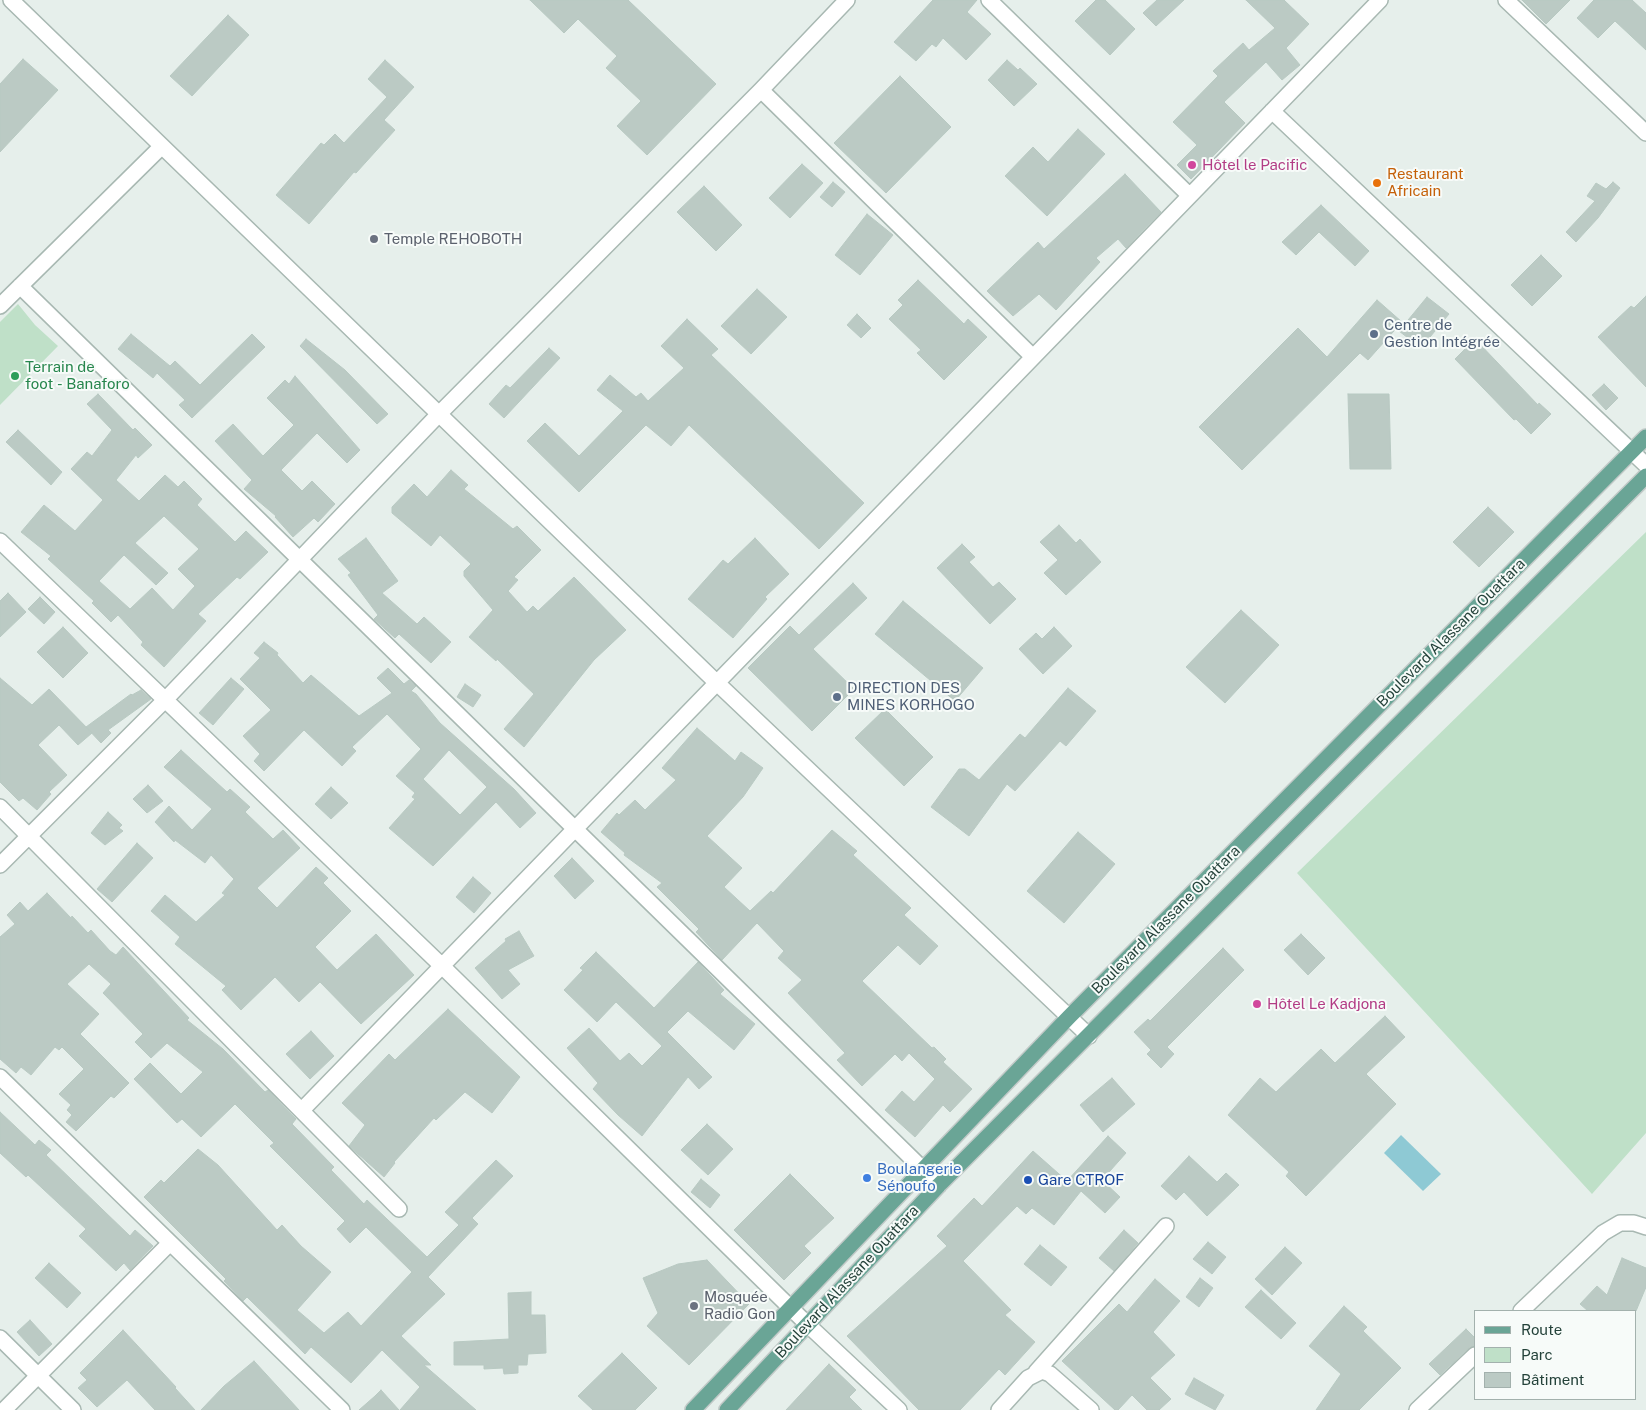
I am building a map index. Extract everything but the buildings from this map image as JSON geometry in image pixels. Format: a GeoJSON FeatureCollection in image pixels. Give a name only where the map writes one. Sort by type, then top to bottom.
{"type":"FeatureCollection","features":[{"type":"Feature","properties":{"kind":"main road","name":"Boulevard Alassane Ouattara"},"geometry":{"type":"LineString","coordinates":[[693,1410],[922,1168],[1069,1017],[1646,437]]}},
{"type":"Feature","properties":{"kind":"main road","name":"Boulevard Alassane Ouattara"},"geometry":{"type":"LineString","coordinates":[[727,1410],[939,1185],[1646,476]]}},
{"type":"Feature","properties":{"kind":"main road"},"geometry":{"type":"LineString","coordinates":[[1345,740],[1365,758]]}},
{"type":"Feature","properties":{"kind":"street"},"geometry":{"type":"LineString","coordinates":[[11,0],[716,682],[1089,1036]]}},
{"type":"Feature","properties":{"kind":"street"},"geometry":{"type":"LineString","coordinates":[[0,865],[165,700],[439,414],[761,90],[847,0]]}},
{"type":"Feature","properties":{"kind":"street"},"geometry":{"type":"LineString","coordinates":[[990,0],[1189,195]]}},
{"type":"Feature","properties":{"kind":"street"},"geometry":{"type":"LineString","coordinates":[[303,1109],[1032,356],[1380,0]]}},
{"type":"Feature","properties":{"kind":"street"},"geometry":{"type":"LineString","coordinates":[[1506,0],[1646,133]]}},
{"type":"Feature","properties":{"kind":"street"},"geometry":{"type":"LineString","coordinates":[[761,90],[1032,356]]}},
{"type":"Feature","properties":{"kind":"street"},"geometry":{"type":"LineString","coordinates":[[1272,111],[1646,465]]}},
{"type":"Feature","properties":{"kind":"street"},"geometry":{"type":"LineString","coordinates":[[0,306],[161,146]]}},
{"type":"Feature","properties":{"kind":"street"},"geometry":{"type":"LineString","coordinates":[[20,286],[939,1185]]}},
{"type":"Feature","properties":{"kind":"street"},"geometry":{"type":"LineString","coordinates":[[0,541],[441,965],[806,1324],[899,1410]]}},
{"type":"Feature","properties":{"kind":"street"},"geometry":{"type":"LineString","coordinates":[[0,807],[303,1109],[399,1208]]}},
{"type":"Feature","properties":{"kind":"street"},"geometry":{"type":"LineString","coordinates":[[0,1077],[342,1410]]}},
{"type":"Feature","properties":{"kind":"street"},"geometry":{"type":"LineString","coordinates":[[1522,1310],[1603,1233],[1620,1223],[1634,1223],[1646,1226]]}},
{"type":"Feature","properties":{"kind":"street"},"geometry":{"type":"LineString","coordinates":[[999,1410],[1036,1372],[1166,1226]]}},
{"type":"Feature","properties":{"kind":"street"},"geometry":{"type":"LineString","coordinates":[[4,1410],[170,1243]]}},
{"type":"Feature","properties":{"kind":"street"},"geometry":{"type":"LineString","coordinates":[[0,1338],[73,1410]]}},
{"type":"Feature","properties":{"kind":"street"},"geometry":{"type":"LineString","coordinates":[[1417,1410],[1474,1356]]}},
{"type":"Feature","properties":{"kind":"street"},"geometry":{"type":"LineString","coordinates":[[1036,1372],[1042,1371],[1050,1374],[1091,1410]]}},
{"type":"Feature","properties":{"kind":"green space","name":"Terrain de foot - Banaforo"},"geometry":{"type":"Polygon","coordinates":[[[18,304],[35,325],[58,346],[0,405],[0,322],[18,304]]]}},
{"type":"Feature","properties":{"kind":"green space"},"geometry":{"type":"Polygon","coordinates":[[[1646,532],[1646,1133],[1592,1194],[1297,873],[1646,532]]]}},
{"type":"Feature","properties":{"kind":"water"},"geometry":{"type":"Polygon","coordinates":[[[1401,1135],[1441,1174],[1423,1191],[1384,1153],[1401,1135]]]}},
{"type":"Feature","properties":{"kind":"place","name":"Hôtel le Pacific"},"geometry":{"type":"Point","coordinates":[1192,165]}},
{"type":"Feature","properties":{"kind":"place","name":"Restaurant Africain"},"geometry":{"type":"Point","coordinates":[1377,183]}},
{"type":"Feature","properties":{"kind":"place","name":"Temple REHOBOTH"},"geometry":{"type":"Point","coordinates":[374,239]}},
{"type":"Feature","properties":{"kind":"place","name":"Centre de Gestion Intégrée"},"geometry":{"type":"Point","coordinates":[1374,334]}},
{"type":"Feature","properties":{"kind":"place","name":"Terrain de foot - Banaforo"},"geometry":{"type":"Point","coordinates":[15,376]}},
{"type":"Feature","properties":{"kind":"place","name":"DIRECTION DES MINES KORHOGO"},"geometry":{"type":"Point","coordinates":[837,697]}},
{"type":"Feature","properties":{"kind":"place","name":"Hôtel Le Kadjona"},"geometry":{"type":"Point","coordinates":[1257,1004]}},
{"type":"Feature","properties":{"kind":"place","name":"Boulangerie Sénoufo"},"geometry":{"type":"Point","coordinates":[867,1178]}},
{"type":"Feature","properties":{"kind":"place","name":"Gare CTROF"},"geometry":{"type":"Point","coordinates":[1028,1180]}},
{"type":"Feature","properties":{"kind":"place","name":"Mosquée Radio Gon"},"geometry":{"type":"Point","coordinates":[694,1306]}}]}
